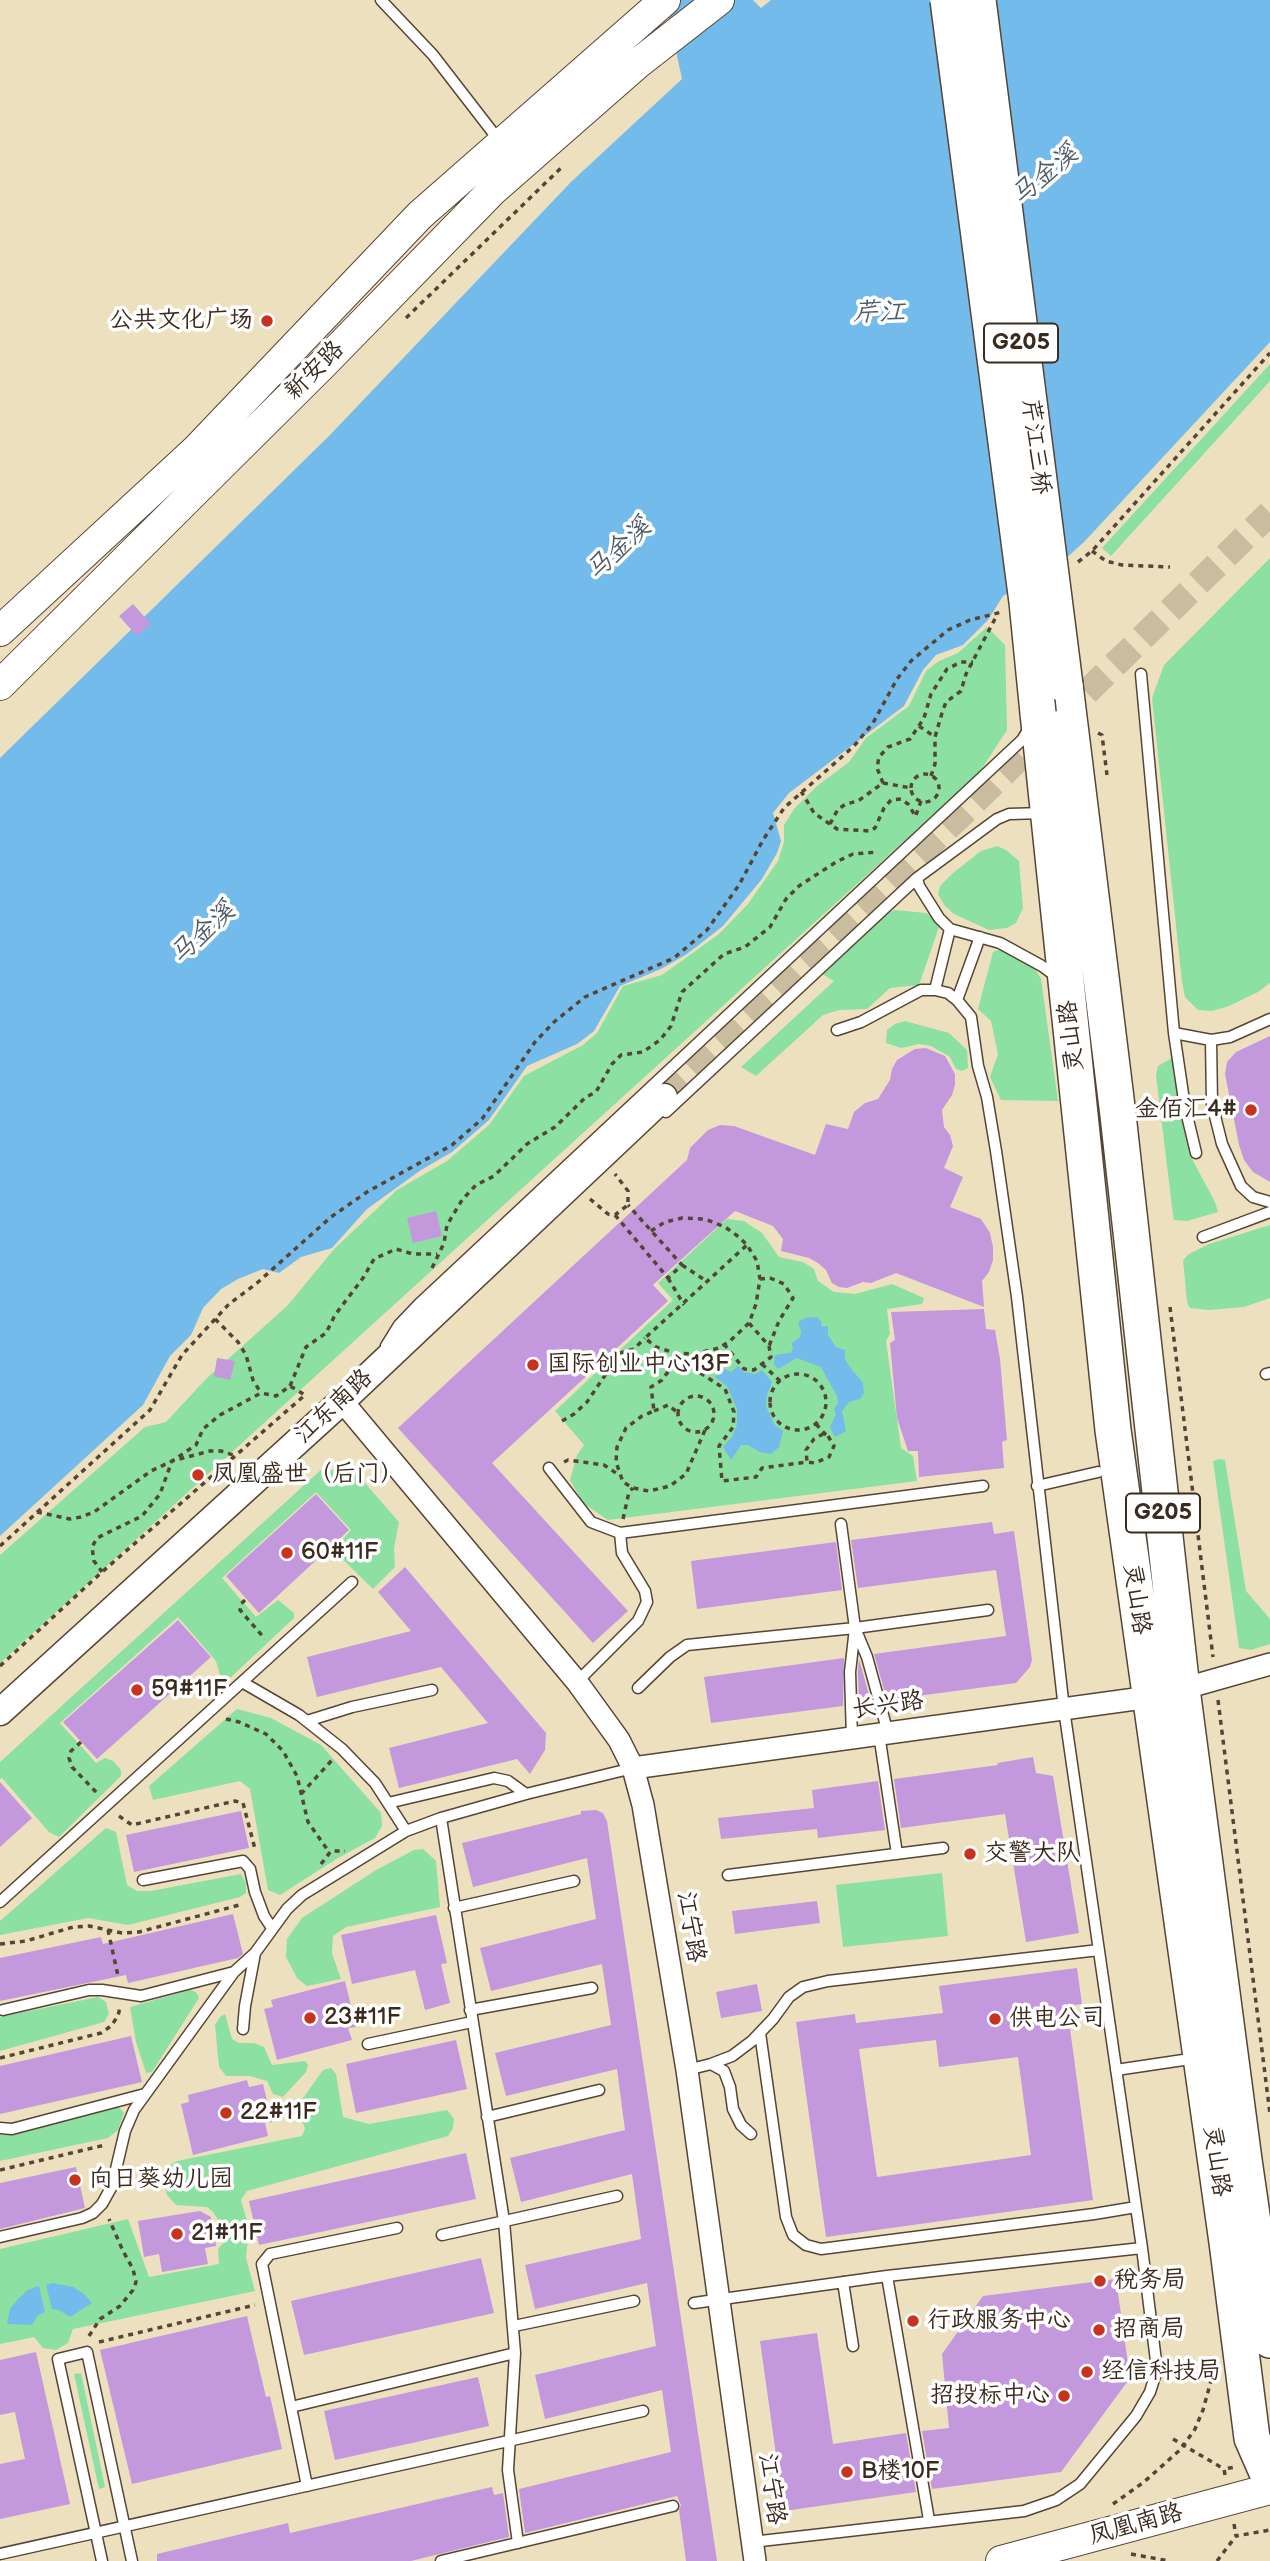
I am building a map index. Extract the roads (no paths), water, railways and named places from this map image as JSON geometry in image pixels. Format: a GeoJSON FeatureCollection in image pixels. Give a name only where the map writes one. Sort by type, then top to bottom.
{"type":"FeatureCollection","features":[{"type":"Feature","properties":{"kind":"highway","name":"灵山路"},"geometry":{"type":"LineString","coordinates":[[948,0],[1027,602],[1113,1430],[1166,1693],[1242,2146],[1270,2340]]}},
{"type":"Feature","properties":{"kind":"highway","name":"芹江三桥"},"geometry":{"type":"LineString","coordinates":[[978,0],[1065,685]]}},
{"type":"Feature","properties":{"kind":"highway","name":"灵山路"},"geometry":{"type":"LineString","coordinates":[[1065,685],[1118,1115],[1166,1693],[1227,2242],[1252,2438],[1270,2479]]}},
{"type":"Feature","properties":{"kind":"main road","name":"新安路"},"geometry":{"type":"LineString","coordinates":[[0,685],[323,364],[492,191],[511,154],[621,37],[666,0]]}},
{"type":"Feature","properties":{"kind":"main road","name":"新安路"},"geometry":{"type":"LineString","coordinates":[[0,631],[196,450],[420,215],[637,64],[719,0]]}},
{"type":"Feature","properties":{"kind":"main road","name":"凤凰南路"},"geometry":{"type":"LineString","coordinates":[[1001,2561],[1270,2488]]}},
{"type":"Feature","properties":{"kind":"street","name":"江东南路"},"geometry":{"type":"LineString","coordinates":[[0,1713],[342,1401],[664,1097]]}},
{"type":"Feature","properties":{"kind":"street","name":"江宁路"},"geometry":{"type":"LineString","coordinates":[[342,1401],[577,1682],[619,1740],[633,1768],[643,1805],[687,2070],[753,2552]]}},
{"type":"Feature","properties":{"kind":"street","name":"长兴路"},"geometry":{"type":"LineString","coordinates":[[633,1768],[1166,1693],[1270,1664]]}},
{"type":"Feature","properties":{"kind":"lane"},"geometry":{"type":"LineString","coordinates":[[381,0],[433,55],[511,154]]}},
{"type":"Feature","properties":{"kind":"lane"},"geometry":{"type":"LineString","coordinates":[[1141,674],[1174,1033],[1185,1107],[1196,1153]]}},
{"type":"Feature","properties":{"kind":"lane"},"geometry":{"type":"LineString","coordinates":[[366,1378],[399,1325],[419,1304],[1022,740],[1038,713]]}},
{"type":"Feature","properties":{"kind":"lane"},"geometry":{"type":"LineString","coordinates":[[653,1124],[917,878],[997,819],[1009,814],[1049,813]]}},
{"type":"Feature","properties":{"kind":"lane"},"geometry":{"type":"LineString","coordinates":[[917,878],[919,886],[939,918],[950,929],[1015,950],[1052,973],[1067,986]]}},
{"type":"Feature","properties":{"kind":"lane"},"geometry":{"type":"LineString","coordinates":[[935,990],[950,929]]}},
{"type":"Feature","properties":{"kind":"lane"},"geometry":{"type":"LineString","coordinates":[[957,1000],[979,937]]}},
{"type":"Feature","properties":{"kind":"lane"},"geometry":{"type":"LineString","coordinates":[[753,2552],[929,2520],[1024,2511],[1056,2500],[1080,2484],[1136,2416],[1150,2392],[1156,2361],[1063,1709],[1017,1297],[996,1151],[987,1097],[978,1066],[971,1017],[948,993],[921,990],[861,1022],[837,1030]]}},
{"type":"Feature","properties":{"kind":"lane"},"geometry":{"type":"LineString","coordinates":[[1174,1033],[1211,1040],[1230,1037],[1270,1019]]}},
{"type":"Feature","properties":{"kind":"lane"},"geometry":{"type":"LineString","coordinates":[[1211,1040],[1212,1104],[1222,1144],[1241,1186],[1253,1197],[1270,1202]]}},
{"type":"Feature","properties":{"kind":"lane"},"geometry":{"type":"LineString","coordinates":[[366,1378],[458,1306],[613,1167]]}},
{"type":"Feature","properties":{"kind":"lane"},"geometry":{"type":"LineString","coordinates":[[1203,1237],[1270,1212]]}},
{"type":"Feature","properties":{"kind":"lane"},"geometry":{"type":"LineString","coordinates":[[549,1468],[591,1522],[620,1533],[983,1486]]}},
{"type":"Feature","properties":{"kind":"lane"},"geometry":{"type":"LineString","coordinates":[[1037,1486],[1098,1472]]}},
{"type":"Feature","properties":{"kind":"lane"},"geometry":{"type":"LineString","coordinates":[[841,1524],[855,1628],[850,1672],[852,1738]]}},
{"type":"Feature","properties":{"kind":"lane"},"geometry":{"type":"LineString","coordinates":[[577,1682],[638,1621],[647,1602],[645,1591],[622,1553],[620,1533]]}},
{"type":"Feature","properties":{"kind":"lane"},"geometry":{"type":"LineString","coordinates":[[0,1902],[352,1582]]}},
{"type":"Feature","properties":{"kind":"lane"},"geometry":{"type":"LineString","coordinates":[[638,1688],[670,1657],[687,1646],[988,1610]]}},
{"type":"Feature","properties":{"kind":"lane"},"geometry":{"type":"LineString","coordinates":[[855,1628],[867,1657],[884,1733],[898,1854]]}},
{"type":"Feature","properties":{"kind":"lane"},"geometry":{"type":"LineString","coordinates":[[242,1682],[307,1721],[342,1749],[375,1783],[405,1831]]}},
{"type":"Feature","properties":{"kind":"lane"},"geometry":{"type":"LineString","coordinates":[[307,1721],[352,1707],[432,1690]]}},
{"type":"Feature","properties":{"kind":"lane"},"geometry":{"type":"LineString","coordinates":[[0,2237],[82,2218],[93,2213],[102,2204],[112,2186],[134,2110],[234,1972],[255,1953],[287,1909],[302,1895],[405,1831],[526,1794],[633,1768]]}},
{"type":"Feature","properties":{"kind":"lane"},"geometry":{"type":"LineString","coordinates":[[388,1803],[494,1778],[508,1781],[526,1794]]}},
{"type":"Feature","properties":{"kind":"lane"},"geometry":{"type":"LineString","coordinates":[[441,1818],[504,2221],[515,2353],[508,2470],[518,2543]]}},
{"type":"Feature","properties":{"kind":"lane"},"geometry":{"type":"LineString","coordinates":[[728,1875],[943,1848]]}},
{"type":"Feature","properties":{"kind":"lane"},"geometry":{"type":"LineString","coordinates":[[143,1880],[243,1861],[247,1863],[258,1900],[272,1928]]}},
{"type":"Feature","properties":{"kind":"lane"},"geometry":{"type":"LineString","coordinates":[[454,1908],[574,1881]]}},
{"type":"Feature","properties":{"kind":"lane"},"geometry":{"type":"LineString","coordinates":[[687,2070],[732,2056],[760,2033],[789,1997],[803,1987],[828,1981],[1099,1950]]}},
{"type":"Feature","properties":{"kind":"lane"},"geometry":{"type":"LineString","coordinates":[[243,2029],[255,1953]]}},
{"type":"Feature","properties":{"kind":"lane"},"geometry":{"type":"LineString","coordinates":[[3,2010],[89,1990],[141,1996],[234,1972]]}},
{"type":"Feature","properties":{"kind":"lane"},"geometry":{"type":"LineString","coordinates":[[470,2010],[592,1988]]}},
{"type":"Feature","properties":{"kind":"lane"},"geometry":{"type":"LineString","coordinates":[[368,2044],[472,2022]]}},
{"type":"Feature","properties":{"kind":"lane"},"geometry":{"type":"LineString","coordinates":[[760,2033],[786,2217],[793,2235],[806,2245],[821,2249],[1136,2207]]}},
{"type":"Feature","properties":{"kind":"lane"},"geometry":{"type":"LineString","coordinates":[[1116,2070],[1189,2059]]}},
{"type":"Feature","properties":{"kind":"lane"},"geometry":{"type":"LineString","coordinates":[[711,2064],[724,2071],[733,2109],[741,2125],[751,2134]]}},
{"type":"Feature","properties":{"kind":"lane"},"geometry":{"type":"LineString","coordinates":[[486,2118],[599,2090]]}},
{"type":"Feature","properties":{"kind":"lane"},"geometry":{"type":"LineString","coordinates":[[0,2128],[12,2129],[145,2094]]}},
{"type":"Feature","properties":{"kind":"lane"},"geometry":{"type":"LineString","coordinates":[[442,2235],[617,2196]]}},
{"type":"Feature","properties":{"kind":"lane"},"geometry":{"type":"LineString","coordinates":[[307,2486],[262,2264],[270,2254],[397,2228]]}},
{"type":"Feature","properties":{"kind":"lane"},"geometry":{"type":"LineString","coordinates":[[694,2303],[887,2276],[1142,2248]]}},
{"type":"Feature","properties":{"kind":"lane"},"geometry":{"type":"LineString","coordinates":[[887,2276],[929,2520]]}},
{"type":"Feature","properties":{"kind":"lane"},"geometry":{"type":"LineString","coordinates":[[843,2282],[853,2346]]}},
{"type":"Feature","properties":{"kind":"lane"},"geometry":{"type":"LineString","coordinates":[[514,2326],[634,2301]]}},
{"type":"Feature","properties":{"kind":"lane"},"geometry":{"type":"LineString","coordinates":[[102,2561],[58,2360],[87,2352],[132,2561]]}},
{"type":"Feature","properties":{"kind":"lane"},"geometry":{"type":"LineString","coordinates":[[290,2407],[515,2353]]}},
{"type":"Feature","properties":{"kind":"lane"},"geometry":{"type":"LineString","coordinates":[[0,2554],[643,2411]]}},
{"type":"Feature","properties":{"kind":"lane"},"geometry":{"type":"LineString","coordinates":[[441,2561],[673,2506]]}},
{"type":"Feature","properties":{"kind":"water","name":"芹江"},"geometry":{"type":"Polygon","coordinates":[[[665,0],[753,0],[761,8],[771,0],[1270,0],[1270,342],[1084,542],[1064,560],[1003,596],[988,620],[963,645],[936,655],[923,670],[904,706],[789,793],[773,813],[781,841],[777,853],[762,879],[723,926],[687,954],[661,969],[620,986],[594,1031],[577,1044],[527,1066],[489,1120],[452,1152],[421,1170],[367,1209],[332,1248],[301,1257],[279,1273],[263,1269],[221,1289],[203,1308],[191,1335],[170,1356],[143,1405],[0,1536],[0,758],[329,436],[571,182],[682,79],[665,0]]]}},
{"type":"Feature","properties":{"kind":"water"},"geometry":{"type":"Polygon","coordinates":[[[817,1317],[822,1327],[828,1326],[828,1335],[836,1347],[845,1350],[845,1359],[863,1383],[864,1393],[860,1399],[849,1402],[842,1411],[846,1431],[835,1437],[830,1427],[836,1414],[834,1409],[838,1403],[837,1396],[821,1367],[797,1358],[778,1369],[774,1364],[775,1355],[790,1353],[793,1349],[792,1343],[800,1337],[798,1322],[817,1317]]]}},
{"type":"Feature","properties":{"kind":"water"},"geometry":{"type":"Polygon","coordinates":[[[738,1366],[743,1372],[755,1374],[762,1370],[772,1382],[766,1406],[774,1424],[783,1431],[779,1447],[771,1454],[741,1445],[731,1460],[723,1447],[732,1437],[737,1424],[737,1409],[727,1386],[715,1377],[724,1369],[731,1372],[738,1366]]]}},
{"type":"Feature","properties":{"kind":"water"},"geometry":{"type":"Polygon","coordinates":[[[53,2283],[73,2287],[92,2303],[70,2317],[52,2309],[46,2285],[53,2283]]]}},
{"type":"Feature","properties":{"kind":"water"},"geometry":{"type":"Polygon","coordinates":[[[39,2286],[45,2312],[38,2315],[32,2325],[7,2324],[10,2309],[18,2299],[28,2290],[39,2286]]]}},
{"type":"Feature","properties":{"kind":"tunnel"},"geometry":{"type":"LineString","coordinates":[[664,1097],[963,813],[1270,513]]}},
{"type":"Feature","properties":{"kind":"place","name":"公共文化广场"},"geometry":{"type":"Point","coordinates":[267,321]}},
{"type":"Feature","properties":{"kind":"place","name":"金佰汇4#"},"geometry":{"type":"Point","coordinates":[1251,1110]}},
{"type":"Feature","properties":{"kind":"place","name":"国际创业中心13F"},"geometry":{"type":"Point","coordinates":[533,1365]}},
{"type":"Feature","properties":{"kind":"place","name":"凤凰盛世（后门）"},"geometry":{"type":"Point","coordinates":[198,1475]}},
{"type":"Feature","properties":{"kind":"place","name":"60#11F"},"geometry":{"type":"Point","coordinates":[287,1553]}},
{"type":"Feature","properties":{"kind":"place","name":"59#11F"},"geometry":{"type":"Point","coordinates":[137,1690]}},
{"type":"Feature","properties":{"kind":"place","name":"交警大队"},"geometry":{"type":"Point","coordinates":[970,1854]}},
{"type":"Feature","properties":{"kind":"place","name":"23#11F"},"geometry":{"type":"Point","coordinates":[310,2018]}},
{"type":"Feature","properties":{"kind":"place","name":"供电公司"},"geometry":{"type":"Point","coordinates":[995,2019]}},
{"type":"Feature","properties":{"kind":"place","name":"22#11F"},"geometry":{"type":"Point","coordinates":[226,2113]}},
{"type":"Feature","properties":{"kind":"place","name":"向日葵幼儿园"},"geometry":{"type":"Point","coordinates":[75,2180]}},
{"type":"Feature","properties":{"kind":"place","name":"21#11F"},"geometry":{"type":"Point","coordinates":[177,2234]}},
{"type":"Feature","properties":{"kind":"place","name":"税务局"},"geometry":{"type":"Point","coordinates":[1100,2281]}},
{"type":"Feature","properties":{"kind":"place","name":"行政服务中心"},"geometry":{"type":"Point","coordinates":[913,2321]}},
{"type":"Feature","properties":{"kind":"place","name":"招商局"},"geometry":{"type":"Point","coordinates":[1099,2330]}},
{"type":"Feature","properties":{"kind":"place","name":"经信科技局"},"geometry":{"type":"Point","coordinates":[1087,2372]}},
{"type":"Feature","properties":{"kind":"place","name":"招投标中心"},"geometry":{"type":"Point","coordinates":[1064,2396]}},
{"type":"Feature","properties":{"kind":"place","name":"B楼10F"},"geometry":{"type":"Point","coordinates":[847,2472]}},
{"type":"Feature","properties":{"kind":"water label","name":"马金溪"},"geometry":{"type":"Point","coordinates":[1045,176]}},
{"type":"Feature","properties":{"kind":"water label","name":"马金溪"},"geometry":{"type":"Point","coordinates":[619,550]}},
{"type":"Feature","properties":{"kind":"water label","name":"马金溪"},"geometry":{"type":"Point","coordinates":[203,934]}}]}
